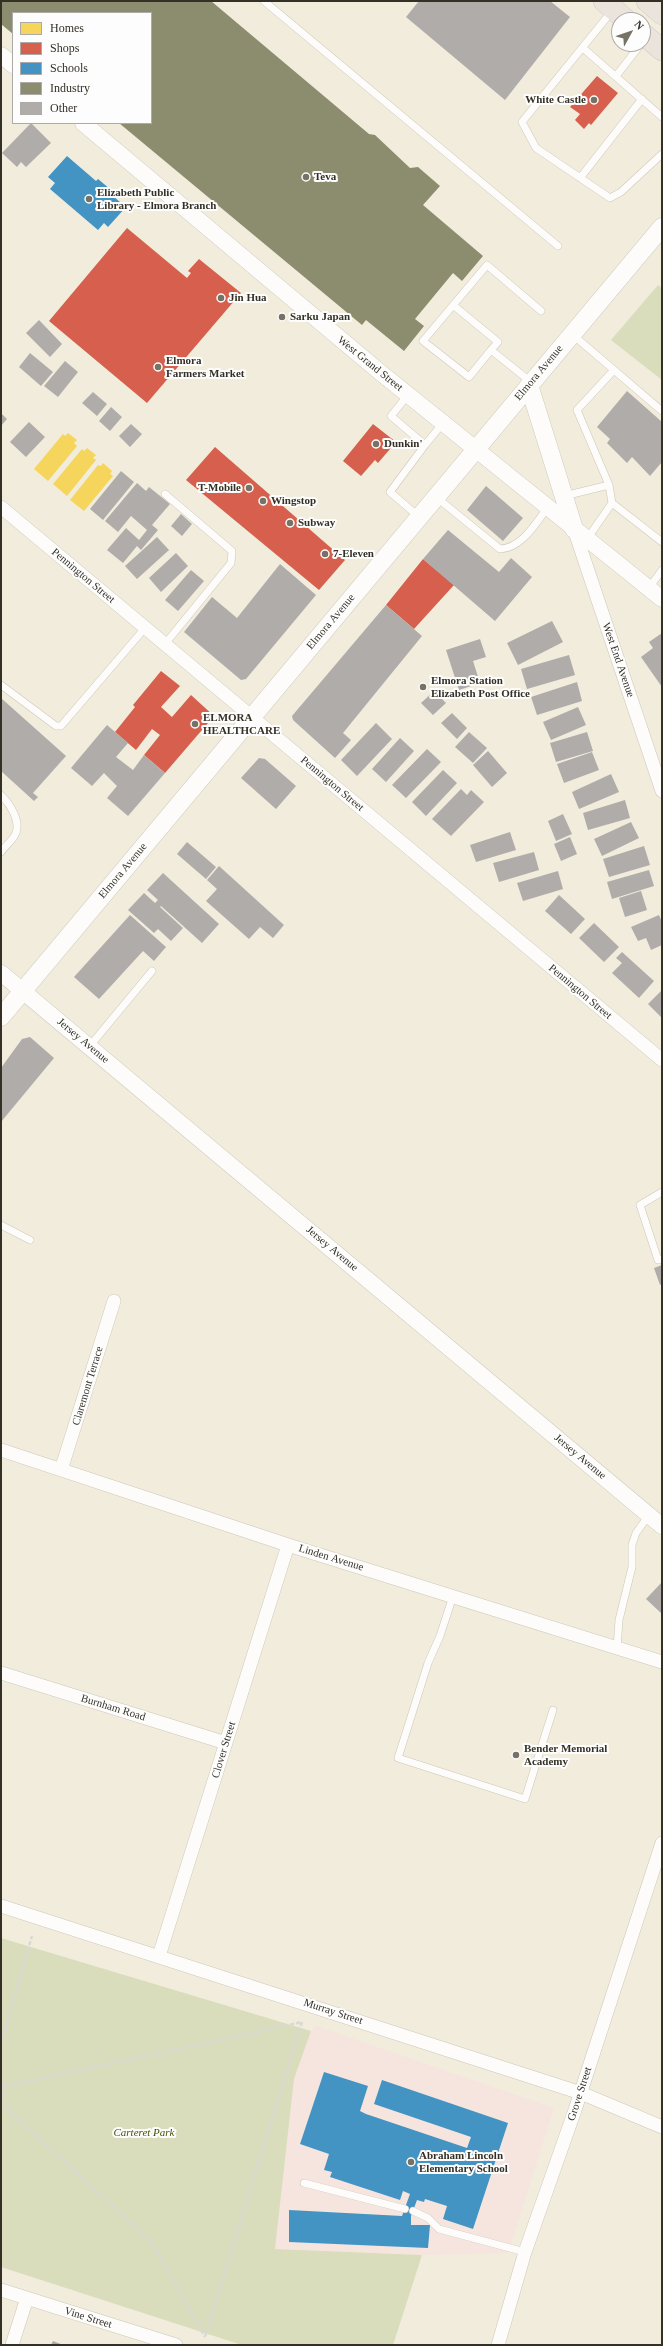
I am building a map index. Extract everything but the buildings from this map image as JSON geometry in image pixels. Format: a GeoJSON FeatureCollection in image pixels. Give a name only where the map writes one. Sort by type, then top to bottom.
{"type":"FeatureCollection","features":[{"type":"Feature","properties":{"kind":"main road"},"geometry":{"type":"LineString","coordinates":[[647,1],[662,14]]}},
{"type":"Feature","properties":{"kind":"main road","name":"Elmora Avenue"},"geometry":{"type":"LineString","coordinates":[[1,1017],[571,334],[661,230]]}},
{"type":"Feature","properties":{"kind":"main road"},"geometry":{"type":"LineString","coordinates":[[530,383],[564,496],[580,534]]}},
{"type":"Feature","properties":{"kind":"street"},"geometry":{"type":"LineString","coordinates":[[1,55],[12,64]]}},
{"type":"Feature","properties":{"kind":"street","name":"West Grand Street"},"geometry":{"type":"LineString","coordinates":[[84,124],[408,395],[662,599]]}},
{"type":"Feature","properties":{"kind":"street","name":"Pennington Street"},"geometry":{"type":"LineString","coordinates":[[1,508],[662,1060]]}},
{"type":"Feature","properties":{"kind":"street","name":"West End Avenue"},"geometry":{"type":"LineString","coordinates":[[580,534],[662,791]]}},
{"type":"Feature","properties":{"kind":"street","name":"Jersey Avenue"},"geometry":{"type":"LineString","coordinates":[[1,973],[662,1526]]}},
{"type":"Feature","properties":{"kind":"street","name":"Claremont Terrace"},"geometry":{"type":"LineString","coordinates":[[61,1470],[114,1301]]}},
{"type":"Feature","properties":{"kind":"street","name":"Linden Avenue"},"geometry":{"type":"LineString","coordinates":[[1,1450],[288,1545],[662,1662]]}},
{"type":"Feature","properties":{"kind":"street","name":"Clover Street"},"geometry":{"type":"LineString","coordinates":[[159,1956],[288,1545]]}},
{"type":"Feature","properties":{"kind":"street","name":"Burnham Road"},"geometry":{"type":"LineString","coordinates":[[1,1673],[226,1743]]}},
{"type":"Feature","properties":{"kind":"street","name":"Grove Street"},"geometry":{"type":"LineString","coordinates":[[498,2345],[525,2252],[581,2093],[662,1843]]}},
{"type":"Feature","properties":{"kind":"street","name":"Murray Street"},"geometry":{"type":"LineString","coordinates":[[1,1906],[581,2093],[662,2127]]}},
{"type":"Feature","properties":{"kind":"street","name":"Vine Street"},"geometry":{"type":"LineString","coordinates":[[1,2290],[176,2345]]}},
{"type":"Feature","properties":{"kind":"street"},"geometry":{"type":"LineString","coordinates":[[12,2345],[27,2298]]}},
{"type":"Feature","properties":{"kind":"lane"},"geometry":{"type":"LineString","coordinates":[[264,1],[558,246]]}},
{"type":"Feature","properties":{"kind":"lane"},"geometry":{"type":"LineString","coordinates":[[615,10],[522,122],[536,148],[610,198],[621,192],[662,156]]}},
{"type":"Feature","properties":{"kind":"lane"},"geometry":{"type":"LineString","coordinates":[[583,48],[662,117]]}},
{"type":"Feature","properties":{"kind":"lane"},"geometry":{"type":"LineString","coordinates":[[616,76],[637,52]]}},
{"type":"Feature","properties":{"kind":"lane"},"geometry":{"type":"LineString","coordinates":[[580,178],[642,99]]}},
{"type":"Feature","properties":{"kind":"lane"},"geometry":{"type":"LineString","coordinates":[[453,305],[498,342],[469,377],[423,340],[487,265],[541,311]]}},
{"type":"Feature","properties":{"kind":"lane"},"geometry":{"type":"LineString","coordinates":[[571,334],[662,411]]}},
{"type":"Feature","properties":{"kind":"lane"},"geometry":{"type":"LineString","coordinates":[[491,350],[530,383]]}},
{"type":"Feature","properties":{"kind":"lane"},"geometry":{"type":"LineString","coordinates":[[614,370],[577,410],[609,486],[612,503],[662,542]]}},
{"type":"Feature","properties":{"kind":"lane"},"geometry":{"type":"LineString","coordinates":[[408,395],[391,416],[425,445]]}},
{"type":"Feature","properties":{"kind":"lane"},"geometry":{"type":"LineString","coordinates":[[419,517],[390,492],[443,423]]}},
{"type":"Feature","properties":{"kind":"lane"},"geometry":{"type":"LineString","coordinates":[[564,496],[609,486]]}},
{"type":"Feature","properties":{"kind":"lane"},"geometry":{"type":"LineString","coordinates":[[164,644],[231,563],[232,551],[165,494]]}},
{"type":"Feature","properties":{"kind":"lane"},"geometry":{"type":"LineString","coordinates":[[435,497],[500,549],[516,545],[528,533],[548,508]]}},
{"type":"Feature","properties":{"kind":"lane"},"geometry":{"type":"LineString","coordinates":[[580,534],[612,503]]}},
{"type":"Feature","properties":{"kind":"lane"},"geometry":{"type":"LineString","coordinates":[[649,589],[662,570]]}},
{"type":"Feature","properties":{"kind":"lane"},"geometry":{"type":"LineString","coordinates":[[1,685],[56,726],[61,726],[145,628]]}},
{"type":"Feature","properties":{"kind":"lane"},"geometry":{"type":"LineString","coordinates":[[1,795],[8,802],[14,812],[16,825],[16,834],[1,852]]}},
{"type":"Feature","properties":{"kind":"lane"},"geometry":{"type":"LineString","coordinates":[[89,1047],[152,971]]}},
{"type":"Feature","properties":{"kind":"lane"},"geometry":{"type":"LineString","coordinates":[[662,1192],[640,1205],[658,1260],[662,1258]]}},
{"type":"Feature","properties":{"kind":"lane"},"geometry":{"type":"LineString","coordinates":[[1,1225],[30,1240]]}},
{"type":"Feature","properties":{"kind":"lane"},"geometry":{"type":"LineString","coordinates":[[617,1648],[619,1620],[632,1567],[632,1545],[636,1533],[649,1515]]}},
{"type":"Feature","properties":{"kind":"lane"},"geometry":{"type":"LineString","coordinates":[[453,1596],[440,1636],[428,1663],[398,1758],[525,1799],[553,1710]]}},
{"type":"Feature","properties":{"kind":"lane"},"geometry":{"type":"LineString","coordinates":[[304,2183],[405,2209]]}},
{"type":"Feature","properties":{"kind":"lane"},"geometry":{"type":"LineString","coordinates":[[413,2211],[428,2218],[439,2229],[525,2252]]}},
{"type":"Feature","properties":{"kind":"path"},"geometry":{"type":"LineString","coordinates":[[1,2043],[32,1936]]}},
{"type":"Feature","properties":{"kind":"path"},"geometry":{"type":"LineString","coordinates":[[1,2083],[3,2087],[1,2102],[151,2242],[205,2337],[302,2022],[3,2087]]}},
{"type":"Feature","properties":{"kind":"shaded area"},"geometry":{"type":"Polygon","coordinates":[[[316,2026],[554,2108],[508,2253],[422,2255],[275,2249],[294,2079],[311,2031],[316,2026]]]}},
{"type":"Feature","properties":{"kind":"green space"},"geometry":{"type":"Polygon","coordinates":[[[658,285],[662,288],[662,380],[611,340],[658,285]]]}},
{"type":"Feature","properties":{"kind":"green space","name":"Carteret Park"},"geometry":{"type":"Polygon","coordinates":[[[1,1938],[311,2031],[294,2079],[275,2249],[422,2255],[393,2345],[242,2345],[1,2267],[1,1938]]]}},
{"type":"Feature","properties":{"kind":"place","name":"White Castle"},"geometry":{"type":"Point","coordinates":[594,100]}},
{"type":"Feature","properties":{"kind":"place","name":"Teva"},"geometry":{"type":"Point","coordinates":[306,177]}},
{"type":"Feature","properties":{"kind":"place","name":"Elizabeth Public Library - Elmora Branch"},"geometry":{"type":"Point","coordinates":[89,199]}},
{"type":"Feature","properties":{"kind":"place","name":"Jin Hua"},"geometry":{"type":"Point","coordinates":[221,298]}},
{"type":"Feature","properties":{"kind":"place","name":"Sarku Japan"},"geometry":{"type":"Point","coordinates":[282,317]}},
{"type":"Feature","properties":{"kind":"place","name":"Elmora Farmers Market"},"geometry":{"type":"Point","coordinates":[158,367]}},
{"type":"Feature","properties":{"kind":"place","name":"Dunkin'"},"geometry":{"type":"Point","coordinates":[376,444]}},
{"type":"Feature","properties":{"kind":"place","name":"T-Mobile"},"geometry":{"type":"Point","coordinates":[249,488]}},
{"type":"Feature","properties":{"kind":"place","name":"Wingstop"},"geometry":{"type":"Point","coordinates":[263,501]}},
{"type":"Feature","properties":{"kind":"place","name":"Subway"},"geometry":{"type":"Point","coordinates":[290,523]}},
{"type":"Feature","properties":{"kind":"place","name":"7-Eleven"},"geometry":{"type":"Point","coordinates":[325,554]}},
{"type":"Feature","properties":{"kind":"place","name":"Elmora Station Elizabeth Post Office"},"geometry":{"type":"Point","coordinates":[423,687]}},
{"type":"Feature","properties":{"kind":"place","name":"ELMORA HEALTHCARE"},"geometry":{"type":"Point","coordinates":[195,724]}},
{"type":"Feature","properties":{"kind":"place","name":"Bender Memorial Academy"},"geometry":{"type":"Point","coordinates":[516,1755]}},
{"type":"Feature","properties":{"kind":"place","name":"Abraham Lincoln Elementary School"},"geometry":{"type":"Point","coordinates":[411,2162]}}]}
